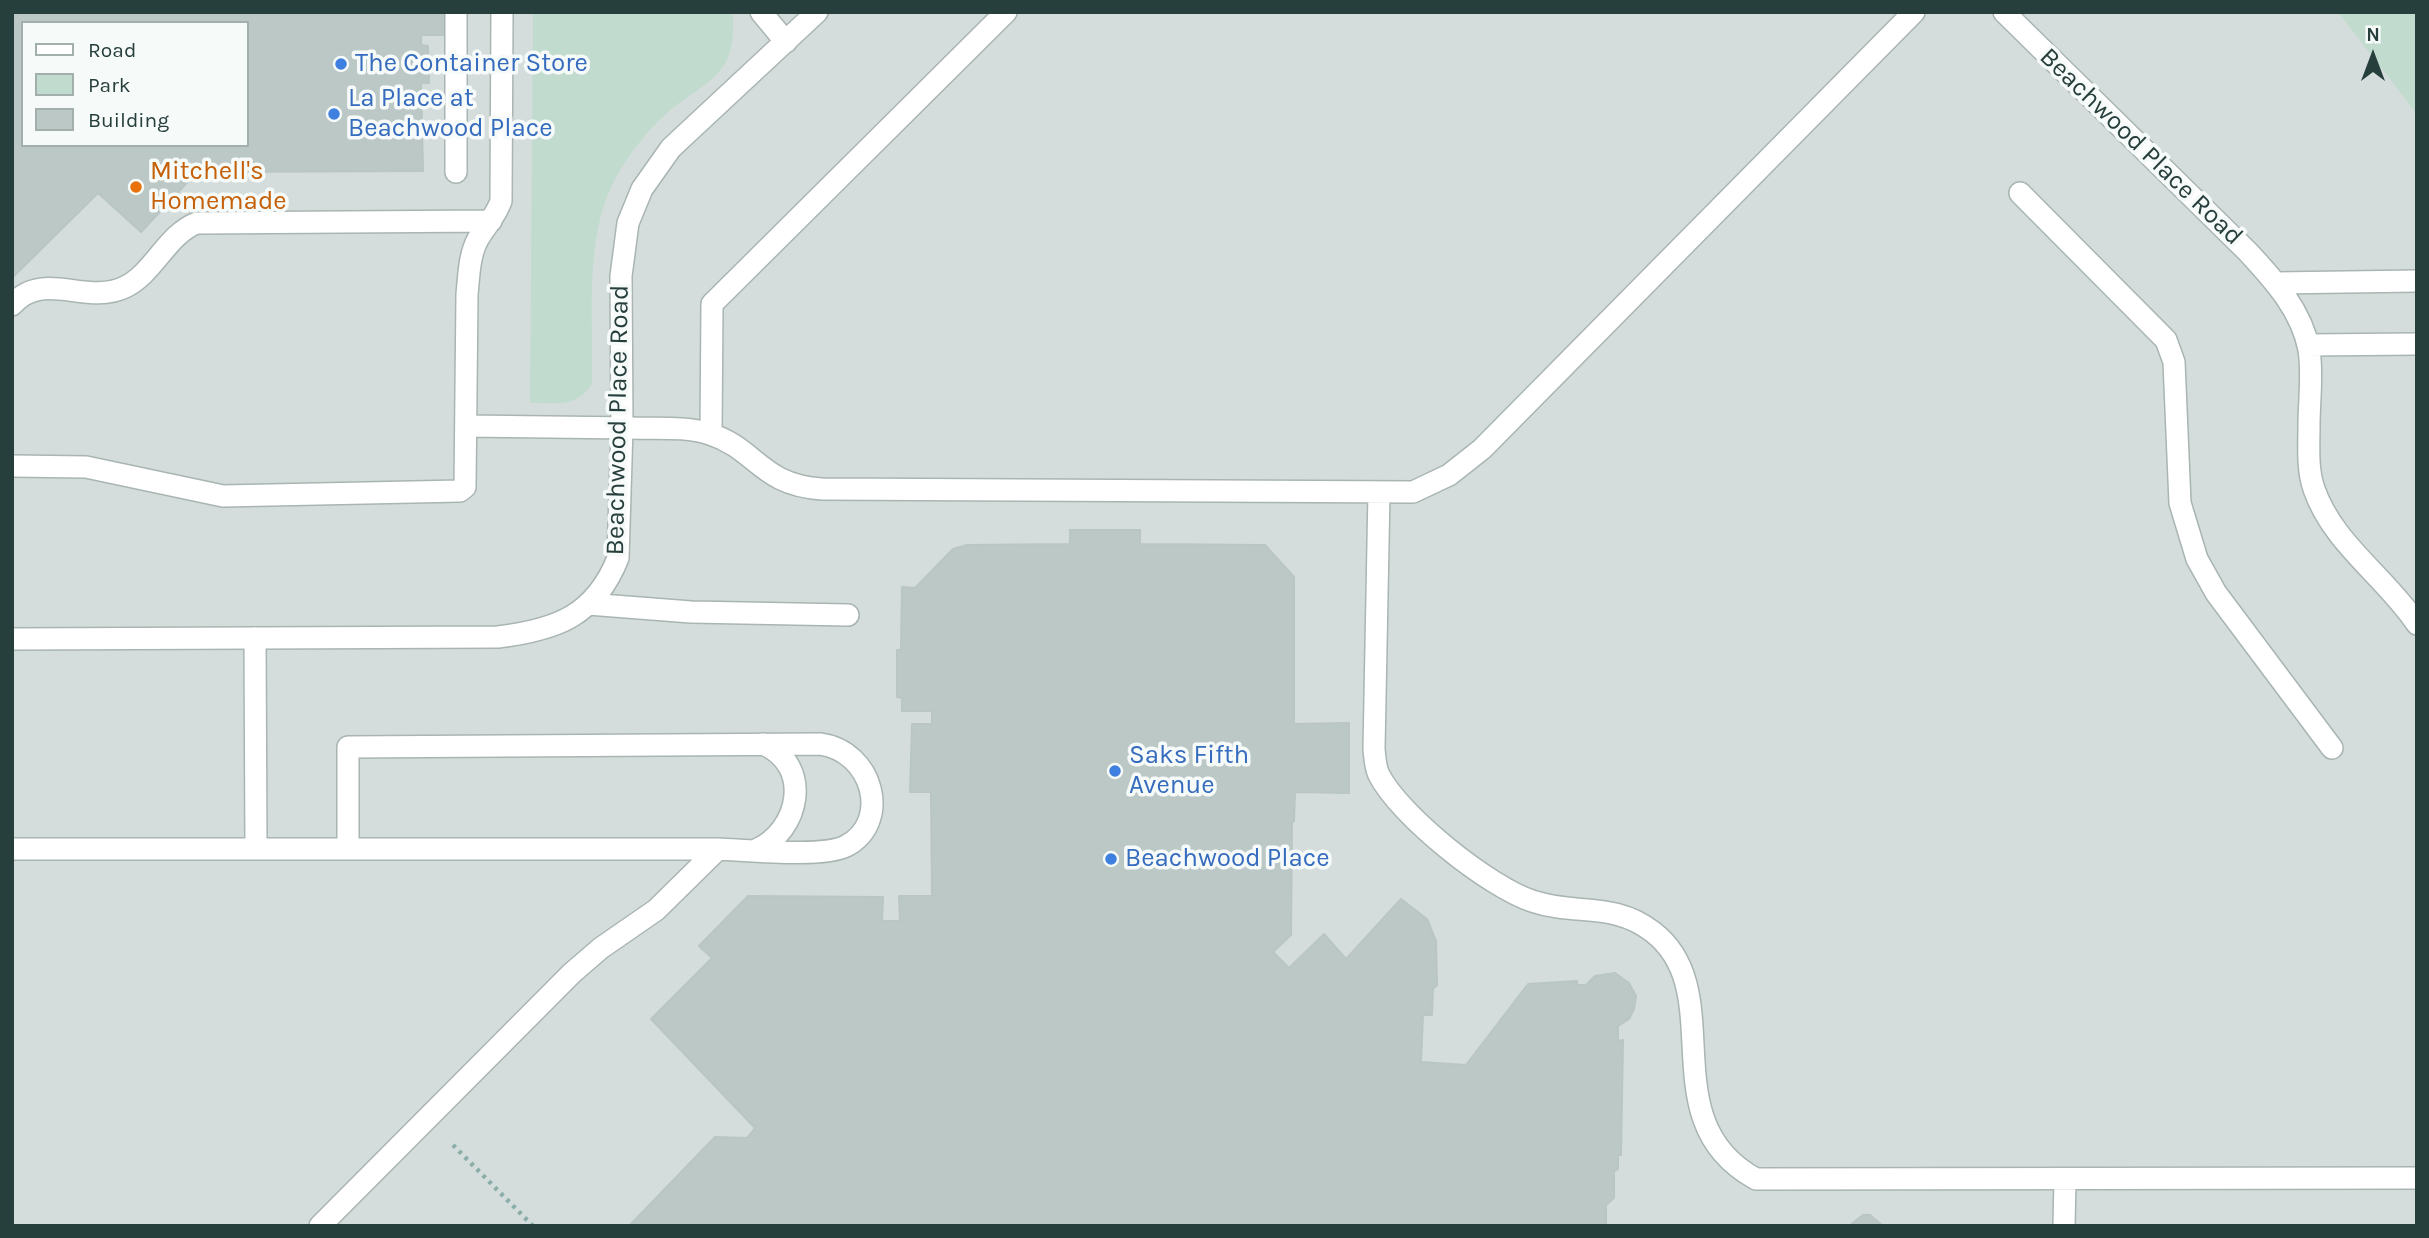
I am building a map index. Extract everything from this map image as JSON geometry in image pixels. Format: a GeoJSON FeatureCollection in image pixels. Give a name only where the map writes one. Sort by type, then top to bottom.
{"type":"FeatureCollection","features":[{"type":"Feature","properties":{"kind":"street"},"geometry":{"type":"LineString","coordinates":[[456,12],[456,172]]}},
{"type":"Feature","properties":{"kind":"street"},"geometry":{"type":"LineString","coordinates":[[12,466],[86,467],[223,496],[453,494],[465,487],[467,294],[476,242],[501,201],[503,184],[502,12]]}},
{"type":"Feature","properties":{"kind":"street"},"geometry":{"type":"LineString","coordinates":[[761,12],[786,41]]}},
{"type":"Feature","properties":{"kind":"street","name":"Beachwood Place Road"},"geometry":{"type":"LineString","coordinates":[[12,639],[498,637],[551,629],[588,604],[610,577],[618,558],[623,250],[628,223],[642,189],[671,148],[817,12]]}},
{"type":"Feature","properties":{"kind":"street"},"geometry":{"type":"LineString","coordinates":[[711,434],[712,304],[1006,12]]}},
{"type":"Feature","properties":{"kind":"street"},"geometry":{"type":"LineString","coordinates":[[466,426],[692,430],[727,441],[773,476],[805,488],[1413,492],[1466,464],[1913,12]]}},
{"type":"Feature","properties":{"kind":"street","name":"Beachwood Place Road"},"geometry":{"type":"LineString","coordinates":[[2004,12],[2276,283],[2303,327],[2308,345],[2310,467],[2321,507],[2331,525],[2386,584],[2417,624]]}},
{"type":"Feature","properties":{"kind":"street"},"geometry":{"type":"LineString","coordinates":[[2020,193],[2166,340],[2174,362],[2182,516],[2197,559],[2216,593],[2332,748]]}},
{"type":"Feature","properties":{"kind":"street"},"geometry":{"type":"LineString","coordinates":[[12,305],[27,291],[42,287],[85,292],[115,291],[139,278],[184,229],[197,223],[491,221]]}},
{"type":"Feature","properties":{"kind":"street"},"geometry":{"type":"LineString","coordinates":[[2276,283],[2417,281]]}},
{"type":"Feature","properties":{"kind":"street"},"geometry":{"type":"LineString","coordinates":[[2308,345],[2417,344]]}},
{"type":"Feature","properties":{"kind":"street"},"geometry":{"type":"LineString","coordinates":[[1379,492],[1374,749],[1378,774],[1404,807],[1494,884],[1534,902],[1616,912],[1654,933],[1672,950],[1690,991],[1692,1074],[1698,1096],[1714,1138],[1739,1169],[1756,1179],[2417,1178]]}},
{"type":"Feature","properties":{"kind":"street"},"geometry":{"type":"LineString","coordinates":[[588,604],[691,612],[848,615]]}},
{"type":"Feature","properties":{"kind":"street"},"geometry":{"type":"LineString","coordinates":[[255,638],[256,849]]}},
{"type":"Feature","properties":{"kind":"street"},"geometry":{"type":"LineString","coordinates":[[756,850],[773,842],[786,826],[793,810],[795,790],[791,767],[777,751],[763,744]]}},
{"type":"Feature","properties":{"kind":"street"},"geometry":{"type":"LineString","coordinates":[[12,849],[348,849],[718,849],[819,852],[842,848],[853,841],[864,826],[871,803],[864,770],[843,750],[820,744],[348,747],[348,849]]}},
{"type":"Feature","properties":{"kind":"street"},"geometry":{"type":"LineString","coordinates":[[320,1226],[572,973],[601,948],[656,910],[718,849]]}},
{"type":"Feature","properties":{"kind":"street"},"geometry":{"type":"LineString","coordinates":[[2064,1179],[2064,1226]]}},
{"type":"Feature","properties":{"kind":"path"},"geometry":{"type":"LineString","coordinates":[[453,1145],[533,1226]]}},
{"type":"Feature","properties":{"kind":"shaded area"},"geometry":{"type":"Polygon","coordinates":[[[12,12],[2417,12],[2417,1226],[12,1226],[12,12]]]}},
{"type":"Feature","properties":{"kind":"green space"},"geometry":{"type":"Polygon","coordinates":[[[533,12],[731,12],[733,15],[733,36],[724,66],[716,76],[680,102],[652,128],[616,177],[606,201],[594,251],[592,383],[580,397],[557,403],[530,403],[533,12]]]}},
{"type":"Feature","properties":{"kind":"green space"},"geometry":{"type":"Polygon","coordinates":[[[2338,12],[2417,12],[2417,114],[2338,12]]]}},
{"type":"Feature","properties":{"kind":"building","name":"La Place at Beachwood Place"},"geometry":{"type":"Polygon","coordinates":[[[12,12],[443,12],[443,35],[421,35],[421,45],[428,46],[429,83],[421,83],[423,171],[197,172],[141,232],[98,193],[13,277],[12,12]]]}},
{"type":"Feature","properties":{"kind":"building","name":"Beachwood Place"},"geometry":{"type":"Polygon","coordinates":[[[1070,530],[1140,530],[1140,544],[1265,545],[1294,577],[1294,724],[1349,723],[1349,793],[1295,792],[1292,822],[1291,935],[1273,952],[1289,968],[1324,934],[1346,959],[1401,899],[1427,919],[1436,941],[1437,985],[1433,989],[1432,1015],[1423,1015],[1421,1062],[1466,1065],[1528,984],[1577,981],[1577,985],[1586,985],[1595,976],[1615,973],[1629,983],[1636,996],[1634,1009],[1629,1019],[1618,1026],[1618,1041],[1623,1040],[1621,1155],[1618,1155],[1618,1169],[1614,1171],[1614,1198],[1606,1205],[1606,1226],[629,1226],[715,1137],[747,1138],[755,1128],[651,1019],[712,958],[699,946],[748,896],[883,897],[882,921],[900,921],[899,896],[932,896],[931,792],[910,792],[912,724],[932,724],[932,711],[902,711],[902,698],[897,697],[897,650],[901,650],[902,587],[915,588],[953,549],[967,545],[1070,544],[1070,530]]]}},
{"type":"Feature","properties":{"kind":"building"},"geometry":{"type":"Polygon","coordinates":[[[1863,1215],[1870,1215],[1883,1226],[1849,1226],[1863,1215]]]}},
{"type":"Feature","properties":{"kind":"place","name":"The Container Store"},"geometry":{"type":"Point","coordinates":[341,64]}},
{"type":"Feature","properties":{"kind":"place","name":"La Place at Beachwood Place"},"geometry":{"type":"Point","coordinates":[334,114]}},
{"type":"Feature","properties":{"kind":"place","name":"Mitchell's Homemade"},"geometry":{"type":"Point","coordinates":[136,187]}},
{"type":"Feature","properties":{"kind":"place","name":"Saks Fifth Avenue"},"geometry":{"type":"Point","coordinates":[1115,771]}},
{"type":"Feature","properties":{"kind":"place","name":"Beachwood Place"},"geometry":{"type":"Point","coordinates":[1111,859]}}]}
